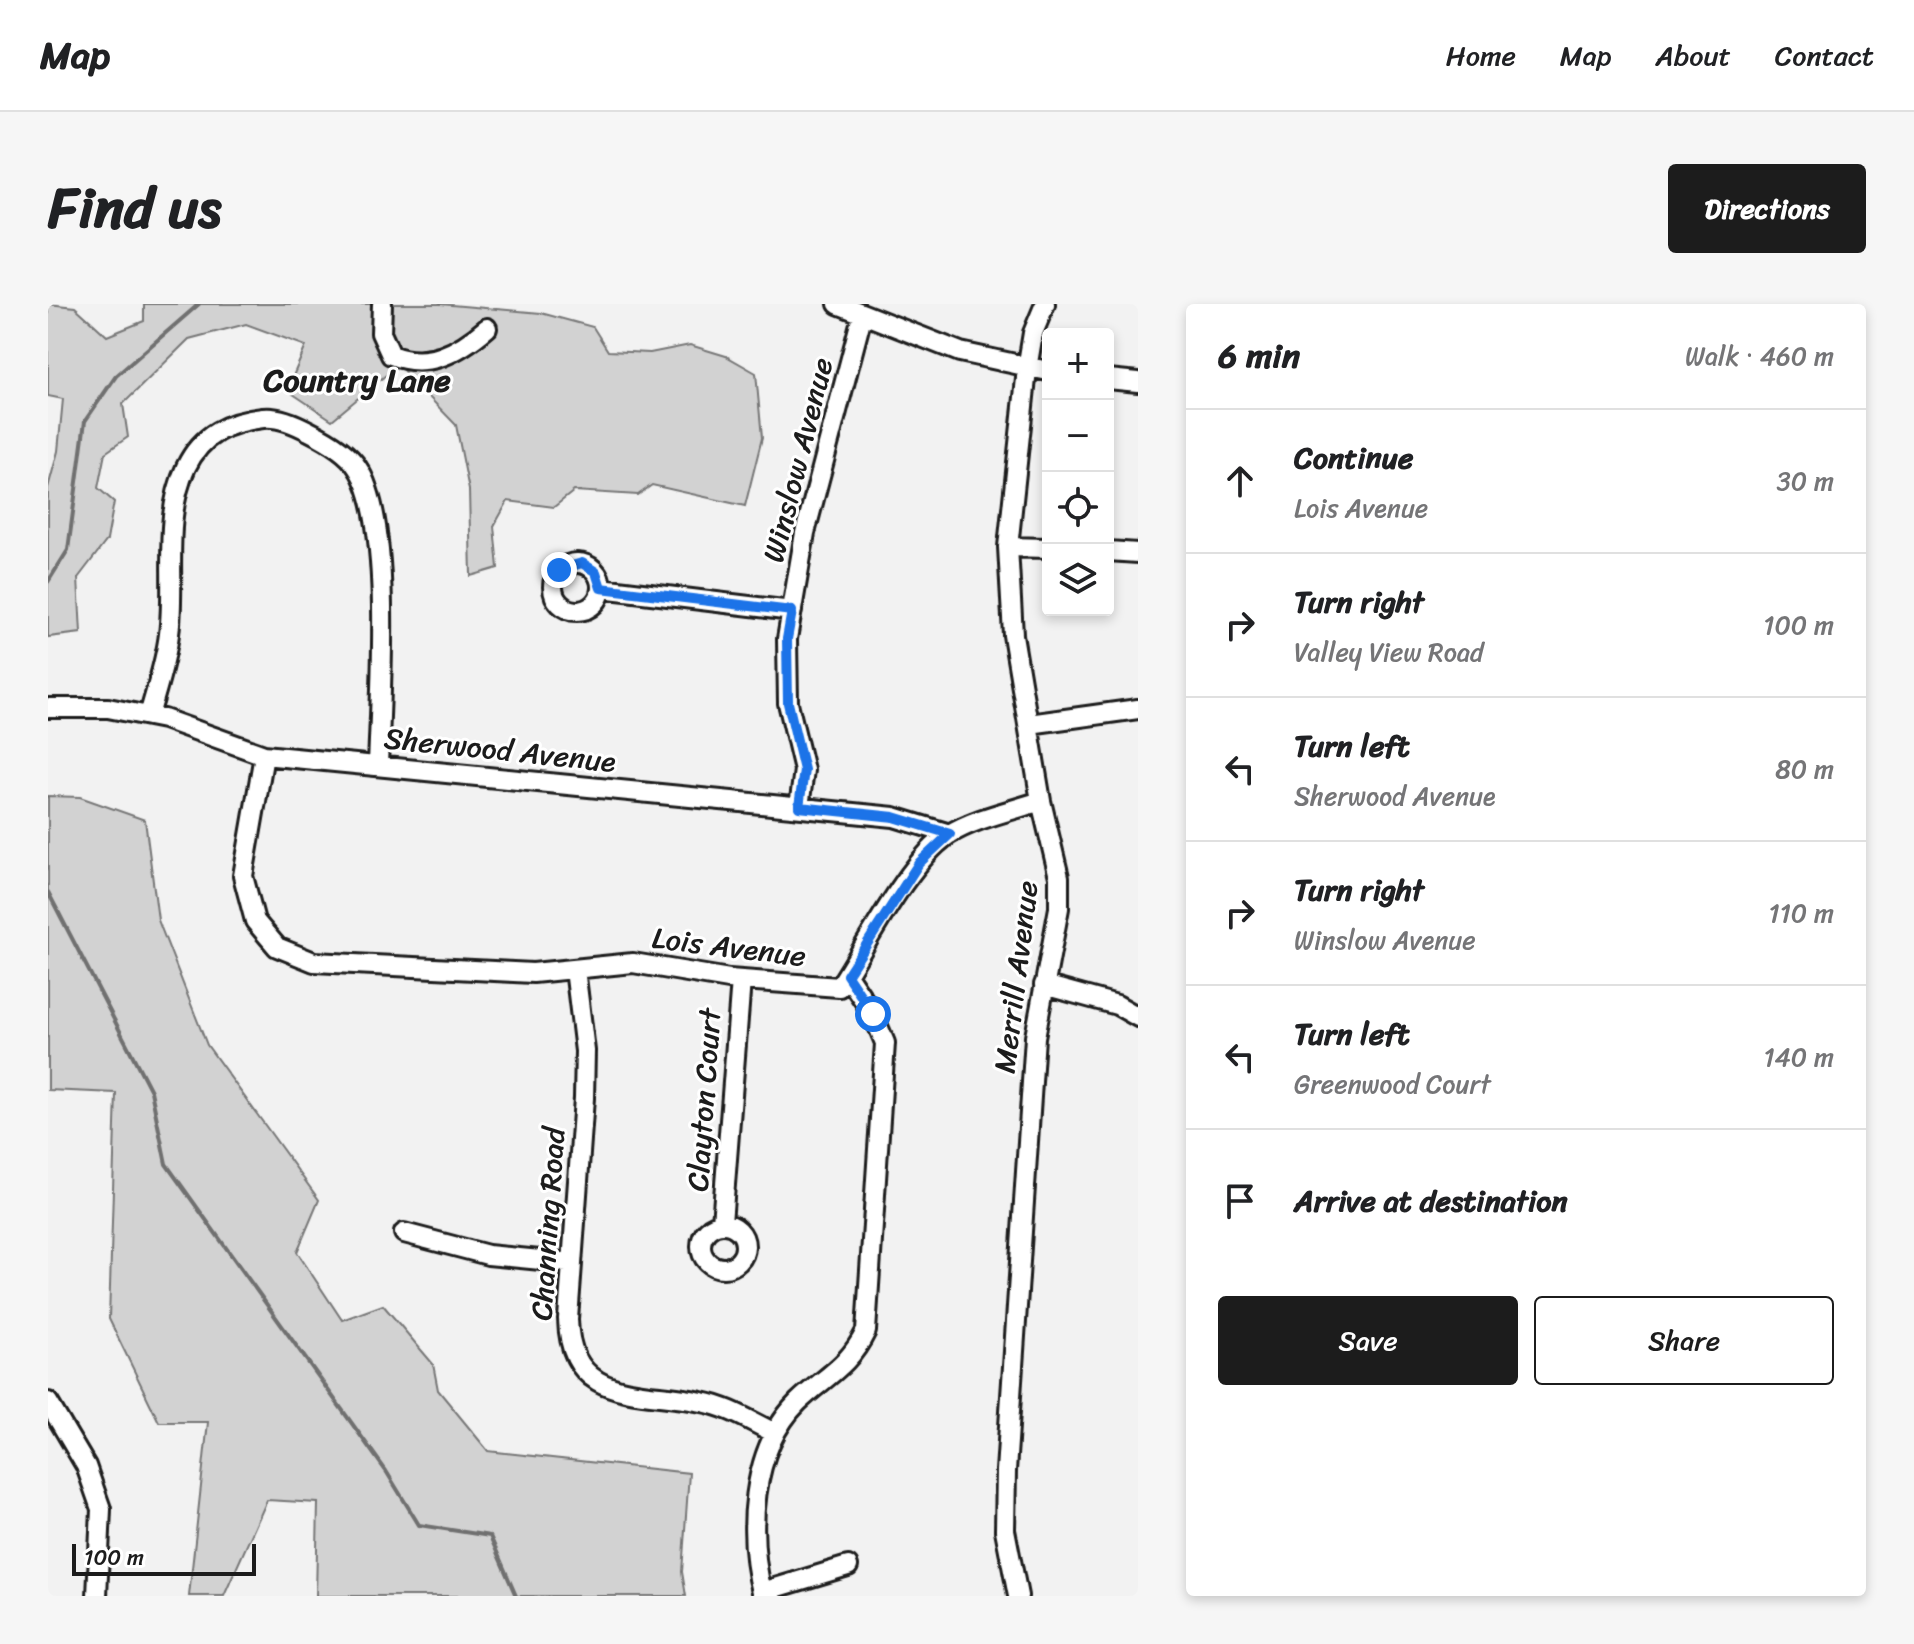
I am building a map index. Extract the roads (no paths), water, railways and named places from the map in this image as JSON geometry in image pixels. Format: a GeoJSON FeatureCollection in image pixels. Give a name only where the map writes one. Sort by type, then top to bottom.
{"type":"FeatureCollection","features":[{"type":"Feature","properties":{"kind":"street"},"geometry":{"type":"LineString","coordinates":[[382,304],[381,333],[391,355],[411,363],[460,350],[487,328]]}},
{"type":"Feature","properties":{"kind":"street"},"geometry":{"type":"LineString","coordinates":[[838,304],[960,352],[1042,370]]}},
{"type":"Feature","properties":{"kind":"street","name":"Merrill Avenue"},"geometry":{"type":"LineString","coordinates":[[1018,1596],[1004,1506],[1035,1037],[1056,930],[1059,877],[1041,801],[1013,635],[1008,547],[1027,369],[1033,333],[1045,304]]}},
{"type":"Feature","properties":{"kind":"street","name":"Winslow Avenue"},"geometry":{"type":"LineString","coordinates":[[799,807],[804,770],[788,703],[787,639],[805,533],[862,316]]}},
{"type":"Feature","properties":{"kind":"street"},"geometry":{"type":"LineString","coordinates":[[1114,380],[1138,382]]}},
{"type":"Feature","properties":{"kind":"street"},"geometry":{"type":"LineString","coordinates":[[149,716],[169,635],[174,504],[186,468],[210,434],[239,420],[270,417],[299,426],[328,441],[357,466],[369,494],[378,546],[382,617],[378,766]]}},
{"type":"Feature","properties":{"kind":"street"},"geometry":{"type":"LineString","coordinates":[[1008,547],[1042,548]]}},
{"type":"Feature","properties":{"kind":"street"},"geometry":{"type":"LineString","coordinates":[[1114,551],[1138,553]]}},
{"type":"Feature","properties":{"kind":"street"},"geometry":{"type":"LineString","coordinates":[[601,588],[792,611]]}},
{"type":"Feature","properties":{"kind":"street","name":"Sherwood Avenue"},"geometry":{"type":"LineString","coordinates":[[48,708],[108,708],[149,716],[215,734],[264,755],[894,817],[950,834]]}},
{"type":"Feature","properties":{"kind":"street"},"geometry":{"type":"LineString","coordinates":[[1029,724],[1138,709]]}},
{"type":"Feature","properties":{"kind":"street","name":"Lois Avenue"},"geometry":{"type":"LineString","coordinates":[[264,755],[243,876],[255,921],[277,947],[314,962],[533,973],[633,963],[741,980],[839,987],[847,975],[873,1014],[885,1043],[866,1331],[845,1364],[800,1400],[775,1433],[761,1472],[754,1538],[762,1594]]}},
{"type":"Feature","properties":{"kind":"street"},"geometry":{"type":"LineString","coordinates":[[847,975],[919,863],[950,834],[1041,801]]}},
{"type":"Feature","properties":{"kind":"street","name":"Channing Road"},"geometry":{"type":"LineString","coordinates":[[575,969],[585,1051],[568,1333],[578,1361],[597,1381],[623,1393],[700,1401],[723,1407],[775,1433]]}},
{"type":"Feature","properties":{"kind":"street","name":"Clayton Court"},"geometry":{"type":"LineString","coordinates":[[722,1223],[741,980]]}},
{"type":"Feature","properties":{"kind":"street"},"geometry":{"type":"LineString","coordinates":[[1044,985],[1117,1005],[1138,1017]]}},
{"type":"Feature","properties":{"kind":"street"},"geometry":{"type":"LineString","coordinates":[[404,1233],[517,1259],[572,1263]]}},
{"type":"Feature","properties":{"kind":"street"},"geometry":{"type":"LineString","coordinates":[[48,1402],[86,1466],[101,1509],[97,1596]]}},
{"type":"Feature","properties":{"kind":"street"},"geometry":{"type":"LineString","coordinates":[[762,1594],[848,1566]]}},
{"type":"Feature","properties":{"kind":"waterway"},"geometry":{"type":"LineString","coordinates":[[48,582],[68,550],[85,421],[116,376],[199,304]]}},
{"type":"Feature","properties":{"kind":"waterway"},"geometry":{"type":"LineString","coordinates":[[48,892],[151,1091],[166,1164],[386,1471],[419,1525],[490,1536],[516,1596]]}},
{"type":"Feature","properties":{"kind":"district","name":"Country Lane"},"geometry":{"type":"Point","coordinates":[357,380]}}]}
